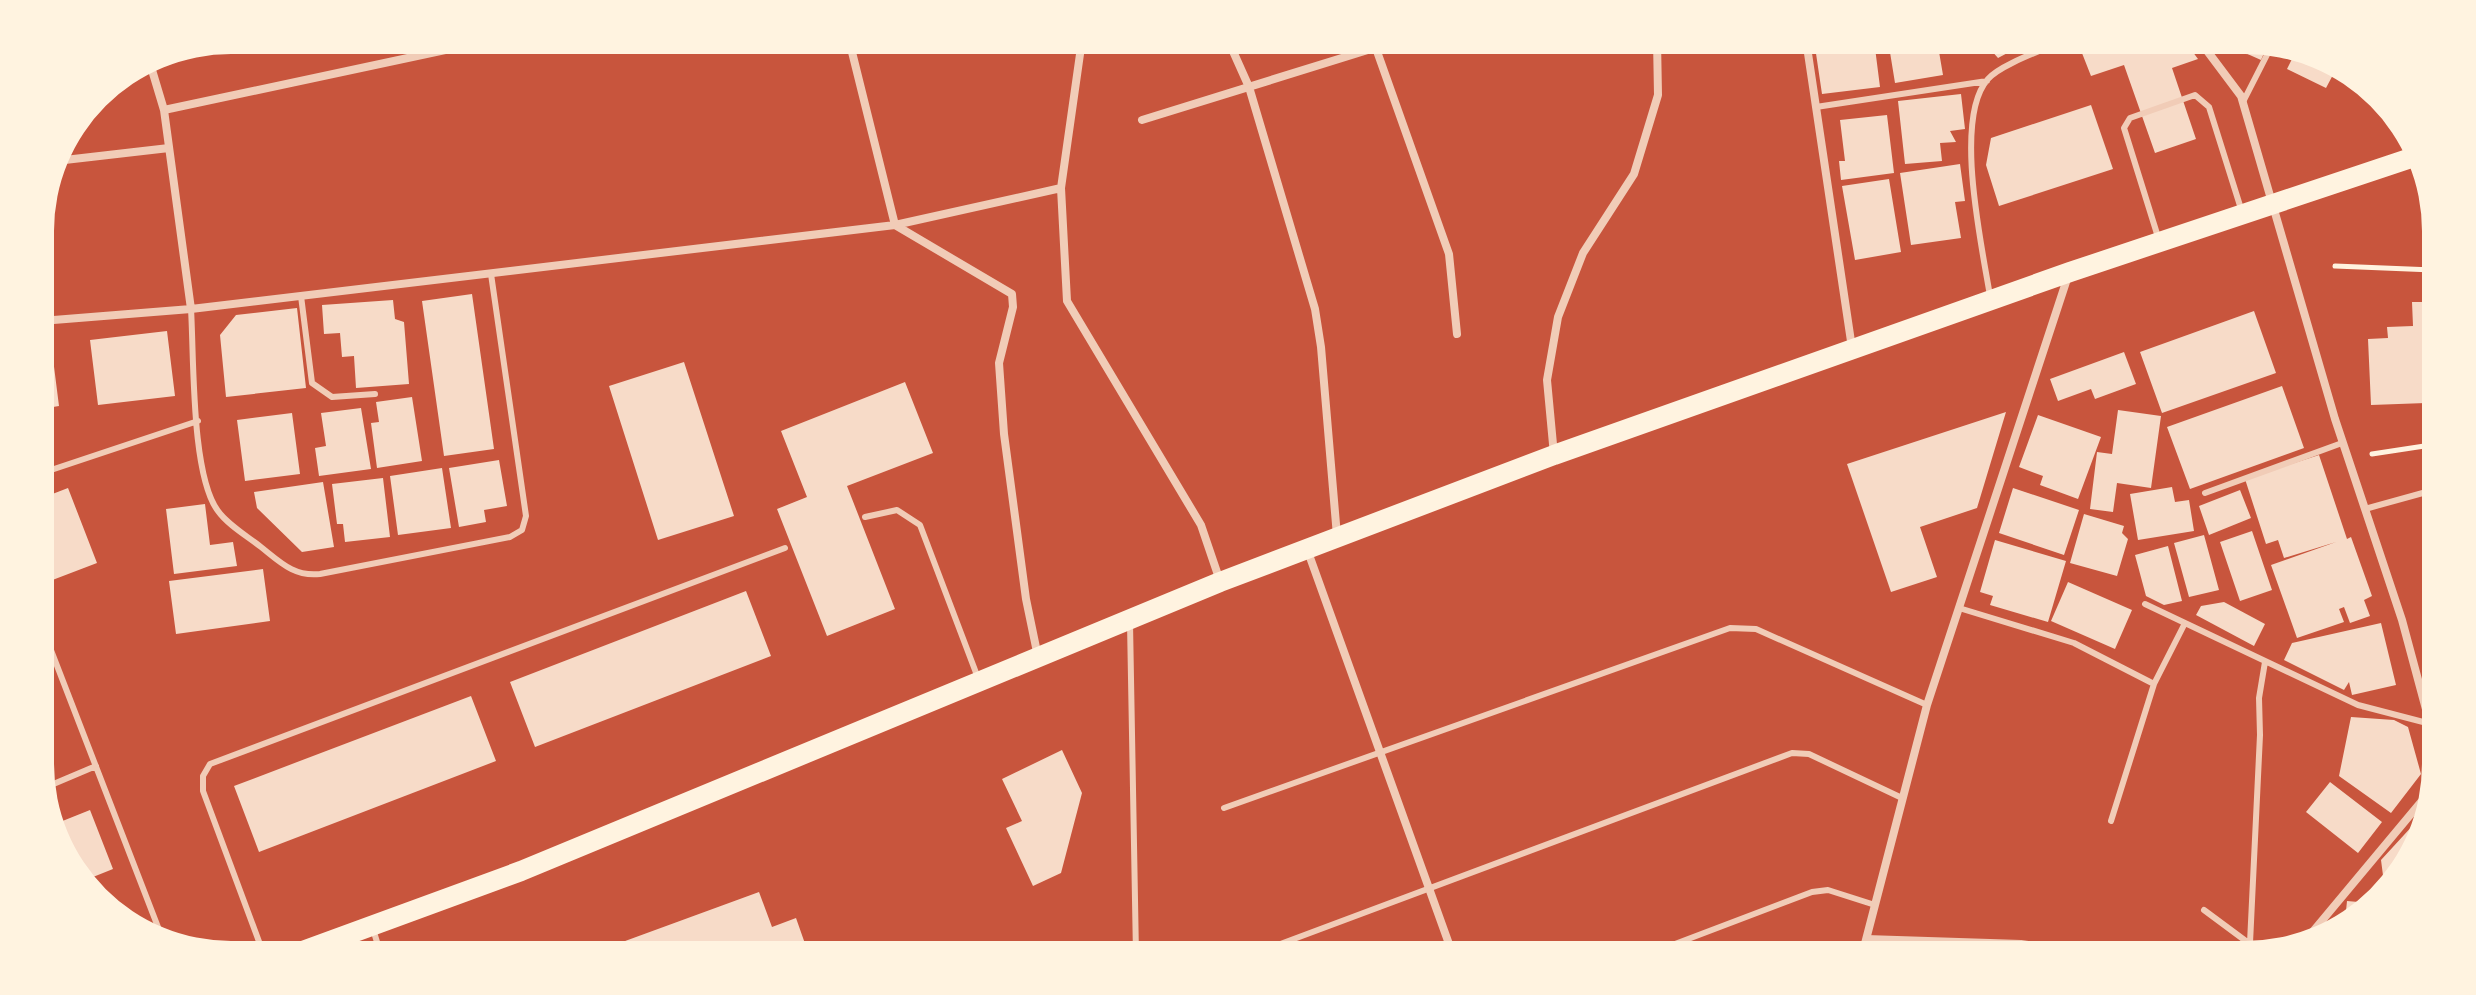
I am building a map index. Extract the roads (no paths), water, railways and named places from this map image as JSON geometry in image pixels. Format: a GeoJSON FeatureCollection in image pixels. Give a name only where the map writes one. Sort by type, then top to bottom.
{"type":"FeatureCollection","features":[{"type":"Feature","properties":{"kind":"main road"},"geometry":{"type":"LineString","coordinates":[[331,941],[521,871],[1306,548],[1554,455],[1990,300],[2406,160]]}},
{"type":"Feature","properties":{"kind":"street"},"geometry":{"type":"LineString","coordinates":[[164,110],[426,54]]}},
{"type":"Feature","properties":{"kind":"street"},"geometry":{"type":"LineString","coordinates":[[852,54],[895,225],[1012,294],[1013,307],[999,363],[1004,434],[1026,599],[1038,657]]}},
{"type":"Feature","properties":{"kind":"street"},"geometry":{"type":"LineString","coordinates":[[1080,54],[1061,188],[1067,301],[1201,525],[1220,582]]}},
{"type":"Feature","properties":{"kind":"street"},"geometry":{"type":"LineString","coordinates":[[1234,54],[1249,87],[1315,309],[1338,538]]}},
{"type":"Feature","properties":{"kind":"street"},"geometry":{"type":"LineString","coordinates":[[1142,120],[1346,54]]}},
{"type":"Feature","properties":{"kind":"street"},"geometry":{"type":"LineString","coordinates":[[1379,54],[1449,254],[1457,334]]}},
{"type":"Feature","properties":{"kind":"street"},"geometry":{"type":"LineString","coordinates":[[1554,455],[1547,380],[1558,317],[1583,253],[1634,174],[1658,95],[1657,54]]}},
{"type":"Feature","properties":{"kind":"street"},"geometry":{"type":"LineString","coordinates":[[1808,54],[1852,349]]}},
{"type":"Feature","properties":{"kind":"street"},"geometry":{"type":"LineString","coordinates":[[2209,54],[2243,102],[2342,443],[2402,620],[2422,694]]}},
{"type":"Feature","properties":{"kind":"street"},"geometry":{"type":"LineString","coordinates":[[153,72],[164,110],[191,309]]}},
{"type":"Feature","properties":{"kind":"street"},"geometry":{"type":"LineString","coordinates":[[70,159],[169,148]]}},
{"type":"Feature","properties":{"kind":"street"},"geometry":{"type":"LineString","coordinates":[[54,320],[191,309],[895,225],[1061,188]]}},
{"type":"Feature","properties":{"kind":"street"},"geometry":{"type":"LineString","coordinates":[[1865,941],[1927,705],[2070,272]]}},
{"type":"Feature","properties":{"kind":"street"},"geometry":{"type":"LineString","coordinates":[[1306,548],[1448,941]]}},
{"type":"Feature","properties":{"kind":"street"},"geometry":{"type":"LineString","coordinates":[[2320,923],[2416,807]]}},
{"type":"Feature","properties":{"kind":"lane"},"geometry":{"type":"LineString","coordinates":[[1990,300],[1972,171],[1974,116],[1992,75],[2036,54]]}},
{"type":"Feature","properties":{"kind":"lane"},"geometry":{"type":"LineString","coordinates":[[2243,102],[2267,55]]}},
{"type":"Feature","properties":{"kind":"lane"},"geometry":{"type":"LineString","coordinates":[[1816,107],[1987,81]]}},
{"type":"Feature","properties":{"kind":"lane"},"geometry":{"type":"LineString","coordinates":[[2160,243],[2124,128],[2130,118],[2195,95],[2209,107],[2243,215]]}},
{"type":"Feature","properties":{"kind":"lane"},"geometry":{"type":"LineString","coordinates":[[191,309],[201,467],[217,509],[287,568],[301,574],[320,574],[517,534],[526,523],[491,274]]}},
{"type":"Feature","properties":{"kind":"lane"},"geometry":{"type":"LineString","coordinates":[[301,296],[312,383],[332,397],[375,394]]}},
{"type":"Feature","properties":{"kind":"lane"},"geometry":{"type":"LineString","coordinates":[[54,469],[198,421]]}},
{"type":"Feature","properties":{"kind":"lane"},"geometry":{"type":"LineString","coordinates":[[2205,493],[2342,443]]}},
{"type":"Feature","properties":{"kind":"lane"},"geometry":{"type":"LineString","coordinates":[[2365,509],[2422,493]]}},
{"type":"Feature","properties":{"kind":"lane"},"geometry":{"type":"LineString","coordinates":[[865,517],[897,510],[920,525],[979,681]]}},
{"type":"Feature","properties":{"kind":"lane"},"geometry":{"type":"LineString","coordinates":[[259,941],[203,791],[203,776],[210,764],[785,548]]}},
{"type":"Feature","properties":{"kind":"lane"},"geometry":{"type":"LineString","coordinates":[[2145,604],[2358,705],[2422,722]]}},
{"type":"Feature","properties":{"kind":"lane"},"geometry":{"type":"LineString","coordinates":[[1959,608],[2074,643],[2154,684]]}},
{"type":"Feature","properties":{"kind":"lane"},"geometry":{"type":"LineString","coordinates":[[1130,619],[1136,941]]}},
{"type":"Feature","properties":{"kind":"lane"},"geometry":{"type":"LineString","coordinates":[[2111,821],[2154,684],[2185,623]]}},
{"type":"Feature","properties":{"kind":"lane"},"geometry":{"type":"LineString","coordinates":[[1224,808],[1742,626],[1927,705]]}},
{"type":"Feature","properties":{"kind":"lane"},"geometry":{"type":"LineString","coordinates":[[54,658],[157,925]]}},
{"type":"Feature","properties":{"kind":"lane"},"geometry":{"type":"LineString","coordinates":[[2250,941],[2259,698],[2265,662]]}},
{"type":"Feature","properties":{"kind":"lane"},"geometry":{"type":"LineString","coordinates":[[1288,941],[1797,752],[1809,754],[1902,798]]}},
{"type":"Feature","properties":{"kind":"lane"},"geometry":{"type":"LineString","coordinates":[[55,783],[96,766]]}},
{"type":"Feature","properties":{"kind":"lane"},"geometry":{"type":"LineString","coordinates":[[1683,941],[1812,892],[1828,890],[1875,905]]}},
{"type":"Feature","properties":{"kind":"lane"},"geometry":{"type":"LineString","coordinates":[[2204,910],[2247,941]]}},
{"type":"Feature","properties":{"kind":"lane"},"geometry":{"type":"LineString","coordinates":[[372,926],[377,941]]}},
{"type":"Feature","properties":{"kind":"lane"},"geometry":{"type":"LineString","coordinates":[[1866,938],[1959,941]]}}]}
